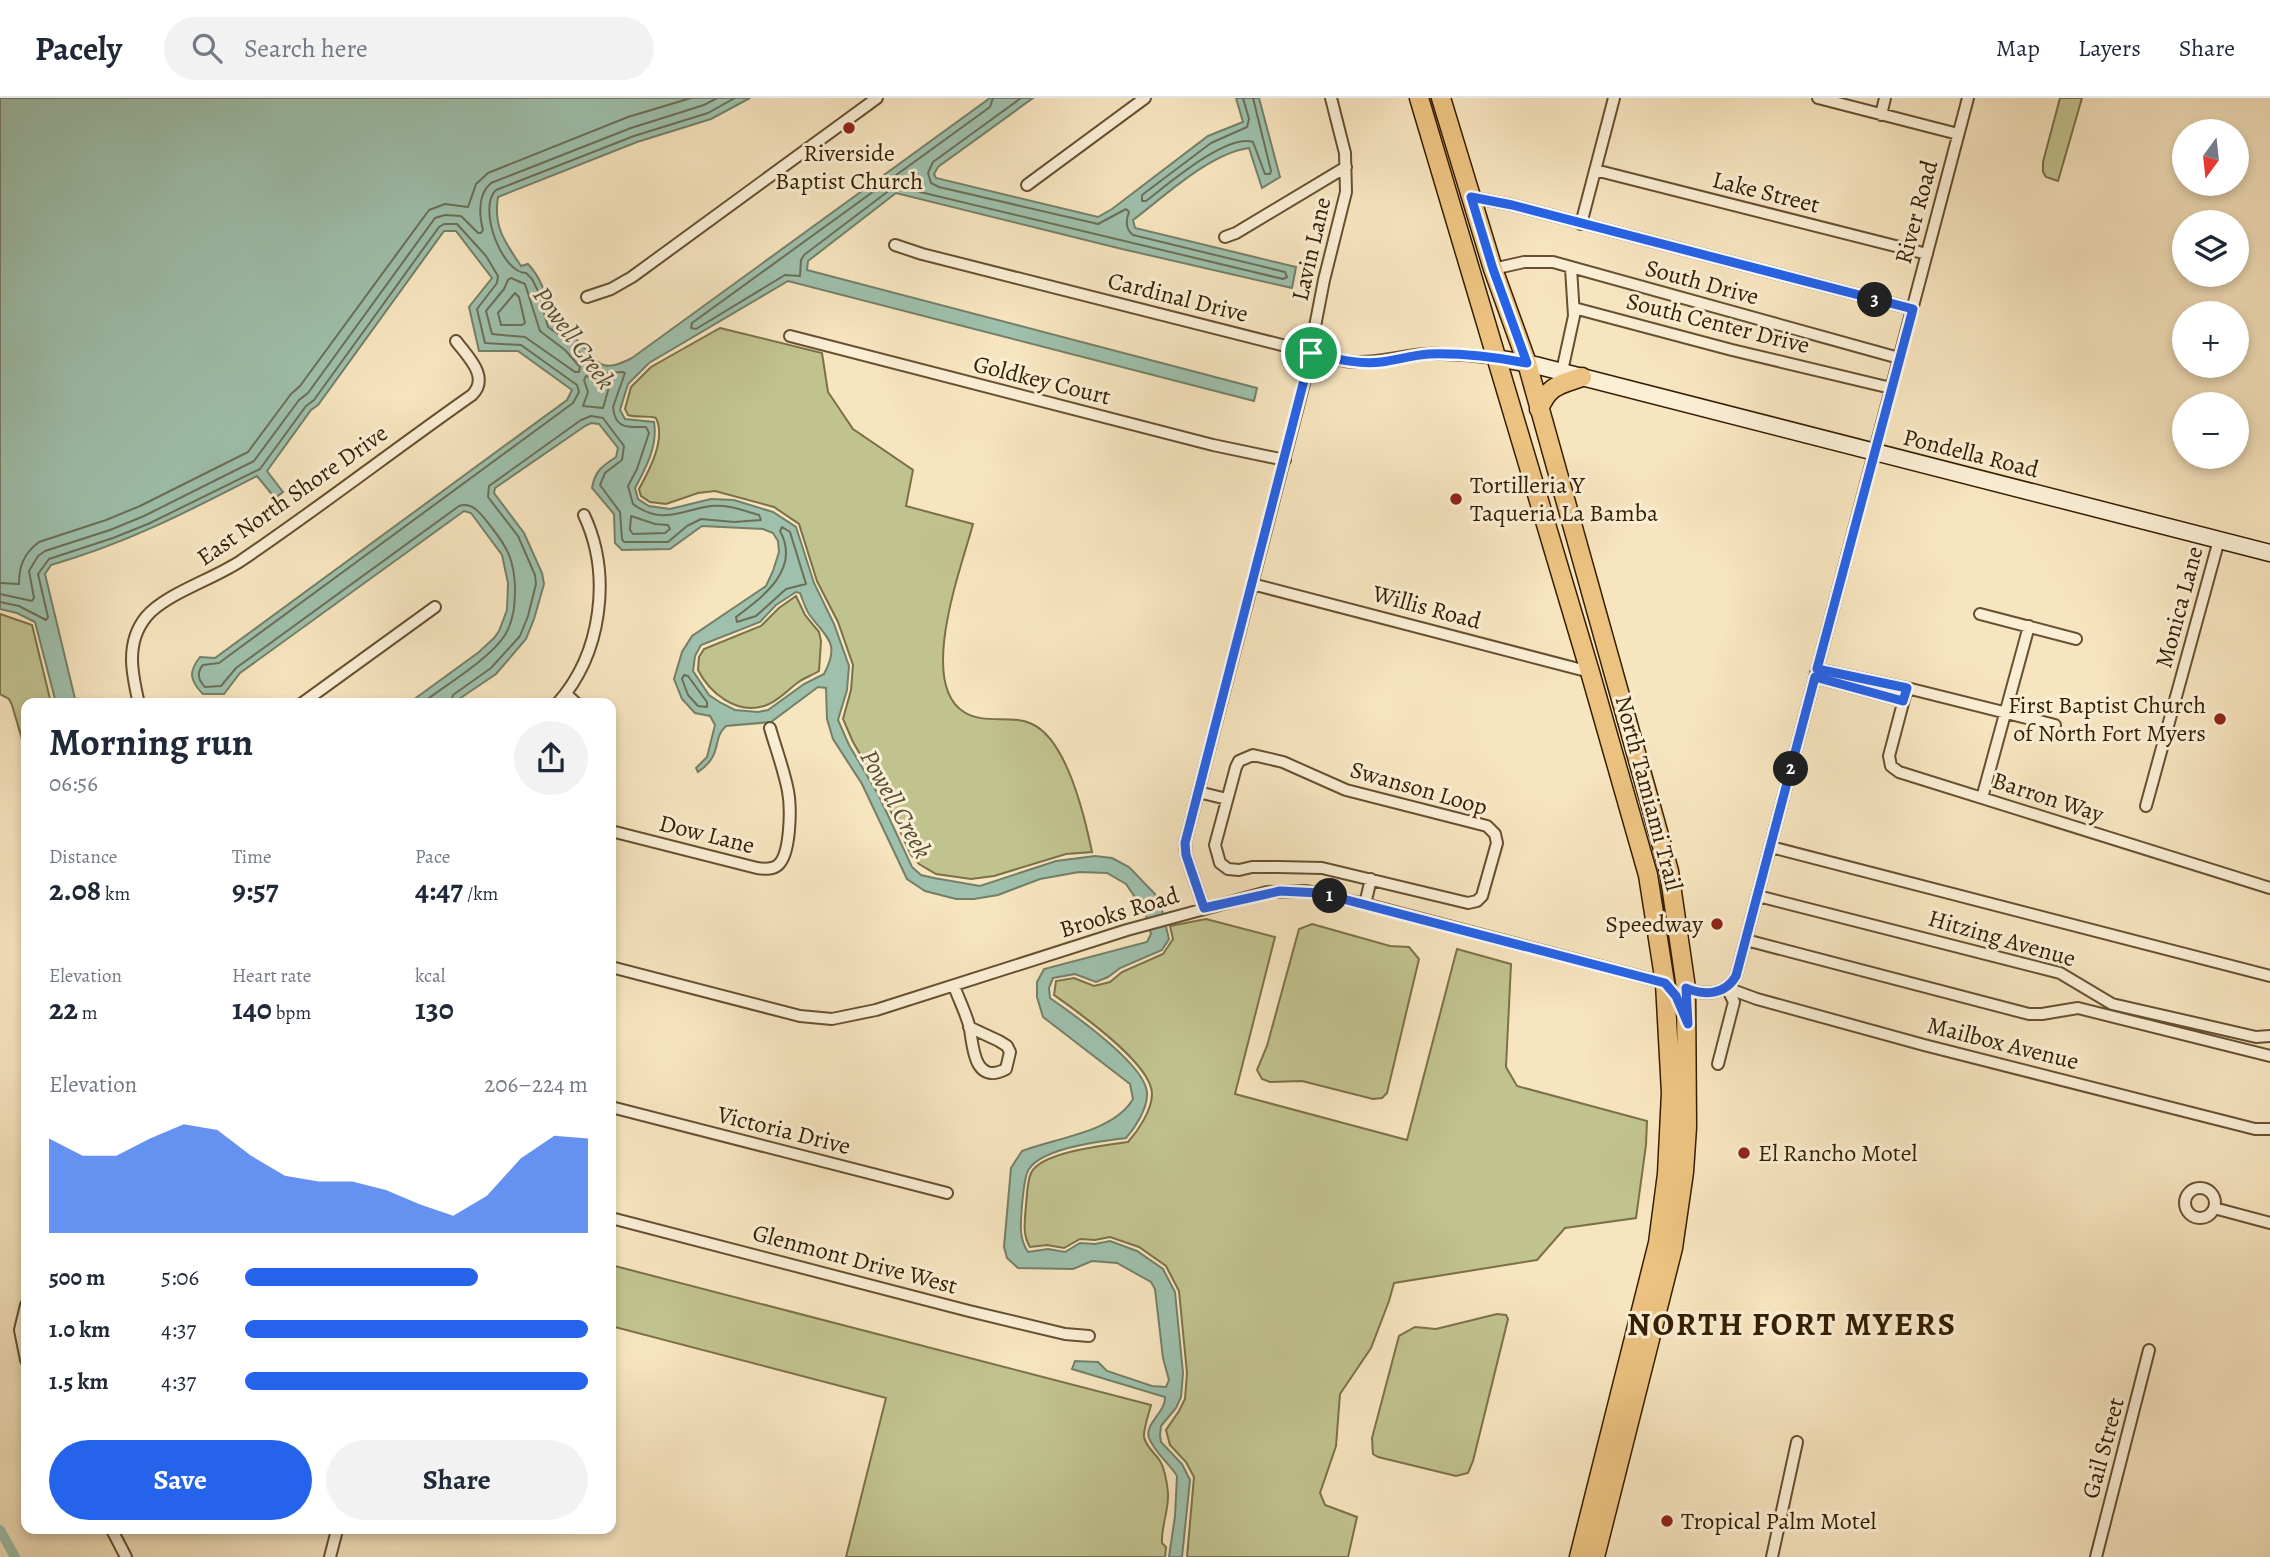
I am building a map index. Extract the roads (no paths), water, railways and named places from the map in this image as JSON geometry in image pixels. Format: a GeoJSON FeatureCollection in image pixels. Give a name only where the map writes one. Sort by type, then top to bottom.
{"type":"FeatureCollection","features":[{"type":"Feature","properties":{"kind":"main road","name":"North Tamiami Trail"},"geometry":{"type":"LineString","coordinates":[[1419,98],[1648,875],[1665,983],[1671,1093],[1667,1174],[1658,1243],[1660,1259],[1652,1335],[1595,1557]]}},
{"type":"Feature","properties":{"kind":"main road","name":"North Tamiami Trail"},"geometry":{"type":"LineString","coordinates":[[1441,98],[1493,269],[1527,363],[1669,871],[1686,988],[1688,1103],[1684,1172],[1673,1248],[1655,1290],[1579,1557]]}},
{"type":"Feature","properties":{"kind":"main road","name":"Pondella Road"},"geometry":{"type":"LineString","coordinates":[[1497,358],[1527,363],[2270,553]]}},
{"type":"Feature","properties":{"kind":"main road"},"geometry":{"type":"LineString","coordinates":[[1539,409],[1552,388],[1582,377]]}},
{"type":"Feature","properties":{"kind":"main road"},"geometry":{"type":"LineString","coordinates":[[1590,671],[1607,681],[1621,698]]}},
{"type":"Feature","properties":{"kind":"main road"},"geometry":{"type":"LineString","coordinates":[[1659,944],[1673,975],[1686,988]]}},
{"type":"Feature","properties":{"kind":"main road"},"geometry":{"type":"LineString","coordinates":[[1665,983],[1676,996],[1688,1024]]}},
{"type":"Feature","properties":{"kind":"street"},"geometry":{"type":"LineString","coordinates":[[587,297],[611,289],[632,277],[877,98]]}},
{"type":"Feature","properties":{"kind":"street"},"geometry":{"type":"LineString","coordinates":[[1027,185],[1145,98]]}},
{"type":"Feature","properties":{"kind":"street","name":"Lavin Lane"},"geometry":{"type":"LineString","coordinates":[[1204,908],[1186,855],[1185,843],[1285,460],[1346,192],[1345,153],[1331,98]]}},
{"type":"Feature","properties":{"kind":"street"},"geometry":{"type":"LineString","coordinates":[[1581,224],[1614,98]]}},
{"type":"Feature","properties":{"kind":"street"},"geometry":{"type":"LineString","coordinates":[[1818,98],[1958,134]]}},
{"type":"Feature","properties":{"kind":"street"},"geometry":{"type":"LineString","coordinates":[[1881,115],[1885,98]]}},
{"type":"Feature","properties":{"kind":"street","name":"River Road"},"geometry":{"type":"LineString","coordinates":[[1718,1064],[1734,1002],[1727,988],[1736,976],[1771,848],[1968,98]]}},
{"type":"Feature","properties":{"kind":"street"},"geometry":{"type":"LineString","coordinates":[[1225,237],[1346,167]]}},
{"type":"Feature","properties":{"kind":"street","name":"Lake Street"},"geometry":{"type":"LineString","coordinates":[[1595,170],[1927,254]]}},
{"type":"Feature","properties":{"kind":"street"},"geometry":{"type":"LineString","coordinates":[[1471,197],[1512,205],[1913,309]]}},
{"type":"Feature","properties":{"kind":"street","name":"Cardinal Drive"},"geometry":{"type":"LineString","coordinates":[[895,245],[1345,361],[1368,363],[1426,354],[1497,358]]}},
{"type":"Feature","properties":{"kind":"street","name":"South Drive"},"geometry":{"type":"LineString","coordinates":[[1493,269],[1524,262],[1553,262],[1899,358]]}},
{"type":"Feature","properties":{"kind":"street"},"geometry":{"type":"LineString","coordinates":[[1562,372],[1573,324],[1571,268]]}},
{"type":"Feature","properties":{"kind":"street","name":"South Center Drive"},"geometry":{"type":"LineString","coordinates":[[1574,308],[1731,350],[1891,388]]}},
{"type":"Feature","properties":{"kind":"street","name":"Goldkey Court"},"geometry":{"type":"LineString","coordinates":[[789,336],[1213,445],[1285,460]]}},
{"type":"Feature","properties":{"kind":"street","name":"East North Shore Drive"},"geometry":{"type":"LineString","coordinates":[[138,698],[131,660],[134,642],[140,626],[154,609],[240,562],[472,395],[480,384],[478,372],[456,341]]}},
{"type":"Feature","properties":{"kind":"street"},"geometry":{"type":"LineString","coordinates":[[562,698],[586,658],[599,605],[599,570],[584,515]]}},
{"type":"Feature","properties":{"kind":"street","name":"Monica Lane"},"geometry":{"type":"LineString","coordinates":[[2146,806],[2219,540]]}},
{"type":"Feature","properties":{"kind":"street","name":"Willis Road"},"geometry":{"type":"LineString","coordinates":[[1252,584],[1590,671]]}},
{"type":"Feature","properties":{"kind":"street"},"geometry":{"type":"LineString","coordinates":[[309,698],[435,607]]}},
{"type":"Feature","properties":{"kind":"street"},"geometry":{"type":"LineString","coordinates":[[1980,614],[2076,639]]}},
{"type":"Feature","properties":{"kind":"street"},"geometry":{"type":"LineString","coordinates":[[1982,798],[2029,626]]}},
{"type":"Feature","properties":{"kind":"street"},"geometry":{"type":"LineString","coordinates":[[1816,673],[1907,688],[2055,725]]}},
{"type":"Feature","properties":{"kind":"street"},"geometry":{"type":"LineString","coordinates":[[1816,673],[1861,691],[1903,701]]}},
{"type":"Feature","properties":{"kind":"street"},"geometry":{"type":"LineString","coordinates":[[1861,691],[1864,679]]}},
{"type":"Feature","properties":{"kind":"street","name":"Barron Way"},"geometry":{"type":"LineString","coordinates":[[1907,688],[1889,756],[1892,766],[1899,772],[2270,888]]}},
{"type":"Feature","properties":{"kind":"street"},"geometry":{"type":"LineString","coordinates":[[566,694],[570,698]]}},
{"type":"Feature","properties":{"kind":"street","name":"Dow Lane"},"geometry":{"type":"LineString","coordinates":[[616,832],[757,868],[768,869],[778,865],[785,856],[787,846],[789,800],[770,728]]}},
{"type":"Feature","properties":{"kind":"street","name":"Swanson Loop"},"geometry":{"type":"LineString","coordinates":[[1253,755],[1283,762],[1346,790],[1487,826],[1496,839],[1485,889],[1482,896],[1472,903],[1371,879],[1322,868],[1279,866],[1239,870],[1228,869],[1220,863],[1215,845],[1239,761],[1253,755]]}},
{"type":"Feature","properties":{"kind":"street"},"geometry":{"type":"LineString","coordinates":[[1198,792],[1227,799]]}},
{"type":"Feature","properties":{"kind":"street","name":"Hitzing Avenue"},"geometry":{"type":"LineString","coordinates":[[1771,848],[2270,976]]}},
{"type":"Feature","properties":{"kind":"street"},"geometry":{"type":"LineString","coordinates":[[1365,904],[1371,879]]}},
{"type":"Feature","properties":{"kind":"street","name":"Brooks Road"},"geometry":{"type":"LineString","coordinates":[[616,968],[800,1016],[821,1019],[843,1017],[876,1010],[1174,916],[1267,892],[1293,890],[1320,893],[1365,904],[1665,983]]}},
{"type":"Feature","properties":{"kind":"street","name":"Hitzing Avenue"},"geometry":{"type":"LineString","coordinates":[[1758,896],[2060,973],[2099,998],[2129,1010],[2244,1035],[2270,1036]]}},
{"type":"Feature","properties":{"kind":"street","name":"Mailbox Avenue"},"geometry":{"type":"LineString","coordinates":[[1746,940],[2029,1014],[2078,1008],[2270,1056]]}},
{"type":"Feature","properties":{"kind":"street"},"geometry":{"type":"LineString","coordinates":[[954,986],[969,1027],[975,1058],[981,1068],[998,1073],[1006,1069],[1010,1052],[1007,1046],[969,1027]]}},
{"type":"Feature","properties":{"kind":"street"},"geometry":{"type":"LineString","coordinates":[[1686,988],[1707,993],[1727,988]]}},
{"type":"Feature","properties":{"kind":"street","name":"Mailbox Avenue"},"geometry":{"type":"LineString","coordinates":[[1727,988],[1756,999],[1924,1045],[2255,1129],[2270,1129]]}},
{"type":"Feature","properties":{"kind":"street","name":"Victoria Drive"},"geometry":{"type":"LineString","coordinates":[[616,1108],[947,1193]]}},
{"type":"Feature","properties":{"kind":"street"},"geometry":{"type":"LineString","coordinates":[[2214,1208],[2270,1223]]}},
{"type":"Feature","properties":{"kind":"street","name":"Glenmont Drive West"},"geometry":{"type":"LineString","coordinates":[[616,1219],[1041,1329],[1089,1336]]}},
{"type":"Feature","properties":{"kind":"street","name":"Gail Street"},"geometry":{"type":"LineString","coordinates":[[2096,1557],[2149,1350]]}},
{"type":"Feature","properties":{"kind":"street"},"geometry":{"type":"LineString","coordinates":[[1772,1557],[1797,1441]]}},
{"type":"Feature","properties":{"kind":"street"},"geometry":{"type":"LineString","coordinates":[[114,1534],[126,1557]]}},
{"type":"Feature","properties":{"kind":"street"},"geometry":{"type":"LineString","coordinates":[[330,1557],[336,1534]]}},
{"type":"Feature","properties":{"kind":"water","name":"Powell Creek"},"geometry":{"type":"Polygon","coordinates":[[[0,98],[750,98],[711,119],[637,142],[498,197],[497,217],[502,234],[521,266],[528,264],[538,277],[553,322],[574,336],[594,359],[612,366],[632,358],[990,98],[1033,98],[938,167],[934,174],[936,178],[1098,217],[1208,136],[1243,122],[1236,98],[1259,98],[1280,177],[1262,188],[1249,148],[1234,152],[1188,177],[1133,220],[1135,228],[1296,267],[1292,288],[896,193],[808,261],[807,270],[1257,388],[1254,401],[788,281],[649,363],[628,384],[620,410],[625,419],[654,422],[653,448],[635,488],[638,499],[649,506],[670,509],[711,499],[734,500],[773,512],[796,527],[814,583],[834,624],[849,666],[847,690],[838,720],[849,745],[878,794],[912,867],[921,875],[980,886],[1056,861],[1095,856],[1112,858],[1129,867],[1155,894],[1169,939],[1162,950],[1120,968],[1096,982],[1075,974],[1053,978],[1049,988],[1050,998],[1108,1042],[1136,1070],[1147,1095],[1143,1112],[1126,1138],[1071,1147],[1043,1157],[1033,1164],[1025,1180],[1021,1229],[1028,1252],[1048,1249],[1065,1252],[1080,1243],[1110,1241],[1137,1251],[1163,1269],[1175,1292],[1183,1373],[1181,1397],[1176,1408],[1161,1426],[1160,1435],[1161,1442],[1182,1464],[1190,1480],[1182,1557],[1169,1557],[1177,1476],[1155,1448],[1148,1433],[1165,1397],[1072,1369],[1075,1361],[1098,1362],[1107,1371],[1152,1386],[1166,1387],[1169,1380],[1163,1358],[1155,1289],[1151,1282],[1117,1263],[1092,1261],[1073,1269],[1018,1268],[1007,1258],[1004,1247],[1011,1168],[1022,1151],[1098,1127],[1124,1110],[1133,1099],[1130,1084],[1043,1017],[1037,997],[1037,982],[1044,969],[1147,942],[1151,934],[1145,912],[1126,884],[1107,873],[1079,872],[1040,879],[998,895],[974,899],[956,899],[925,891],[907,879],[862,784],[833,739],[827,719],[826,688],[818,687],[771,722],[726,726],[711,759],[698,772],[696,768],[707,757],[715,725],[710,716],[695,713],[682,699],[674,679],[682,652],[692,636],[766,586],[779,552],[778,541],[773,533],[763,529],[702,526],[670,549],[622,550],[615,543],[614,514],[592,488],[597,473],[616,457],[618,448],[599,424],[591,423],[495,488],[494,493],[524,533],[542,573],[544,584],[526,639],[496,674],[460,698],[416,698],[494,638],[507,610],[508,583],[502,555],[471,513],[464,511],[240,673],[224,694],[203,694],[195,685],[192,672],[200,657],[215,658],[567,400],[572,390],[518,351],[479,351],[469,307],[492,278],[456,231],[444,231],[267,471],[283,492],[275,498],[257,476],[131,537],[51,565],[45,574],[75,698],[55,698],[35,622],[17,613],[0,609],[0,98]],[[796,592],[776,605],[760,622],[701,645],[695,656],[693,671],[709,695],[721,703],[735,710],[768,710],[804,684],[824,674],[829,663],[829,641],[808,612],[800,593],[796,592]]]}},
{"type":"Feature","properties":{"kind":"waterway"},"geometry":{"type":"LineString","coordinates":[[0,1530],[15,1557]]}},
{"type":"Feature","properties":{"kind":"place","name":"Riverside Baptist Church"},"geometry":{"type":"Point","coordinates":[849,128]}},
{"type":"Feature","properties":{"kind":"place","name":"Tortilleria Y Taqueria La Bamba"},"geometry":{"type":"Point","coordinates":[1456,499]}},
{"type":"Feature","properties":{"kind":"place","name":"First Baptist Church of North Fort Myers"},"geometry":{"type":"Point","coordinates":[2220,719]}},
{"type":"Feature","properties":{"kind":"place","name":"Speedway"},"geometry":{"type":"Point","coordinates":[1717,924]}},
{"type":"Feature","properties":{"kind":"place","name":"El Rancho Motel"},"geometry":{"type":"Point","coordinates":[1744,1153]}},
{"type":"Feature","properties":{"kind":"place","name":"Tropical Palm Motel"},"geometry":{"type":"Point","coordinates":[1667,1521]}},
{"type":"Feature","properties":{"kind":"district","name":"NORTH FORT MYERS"},"geometry":{"type":"Point","coordinates":[1792,1324]}}]}
